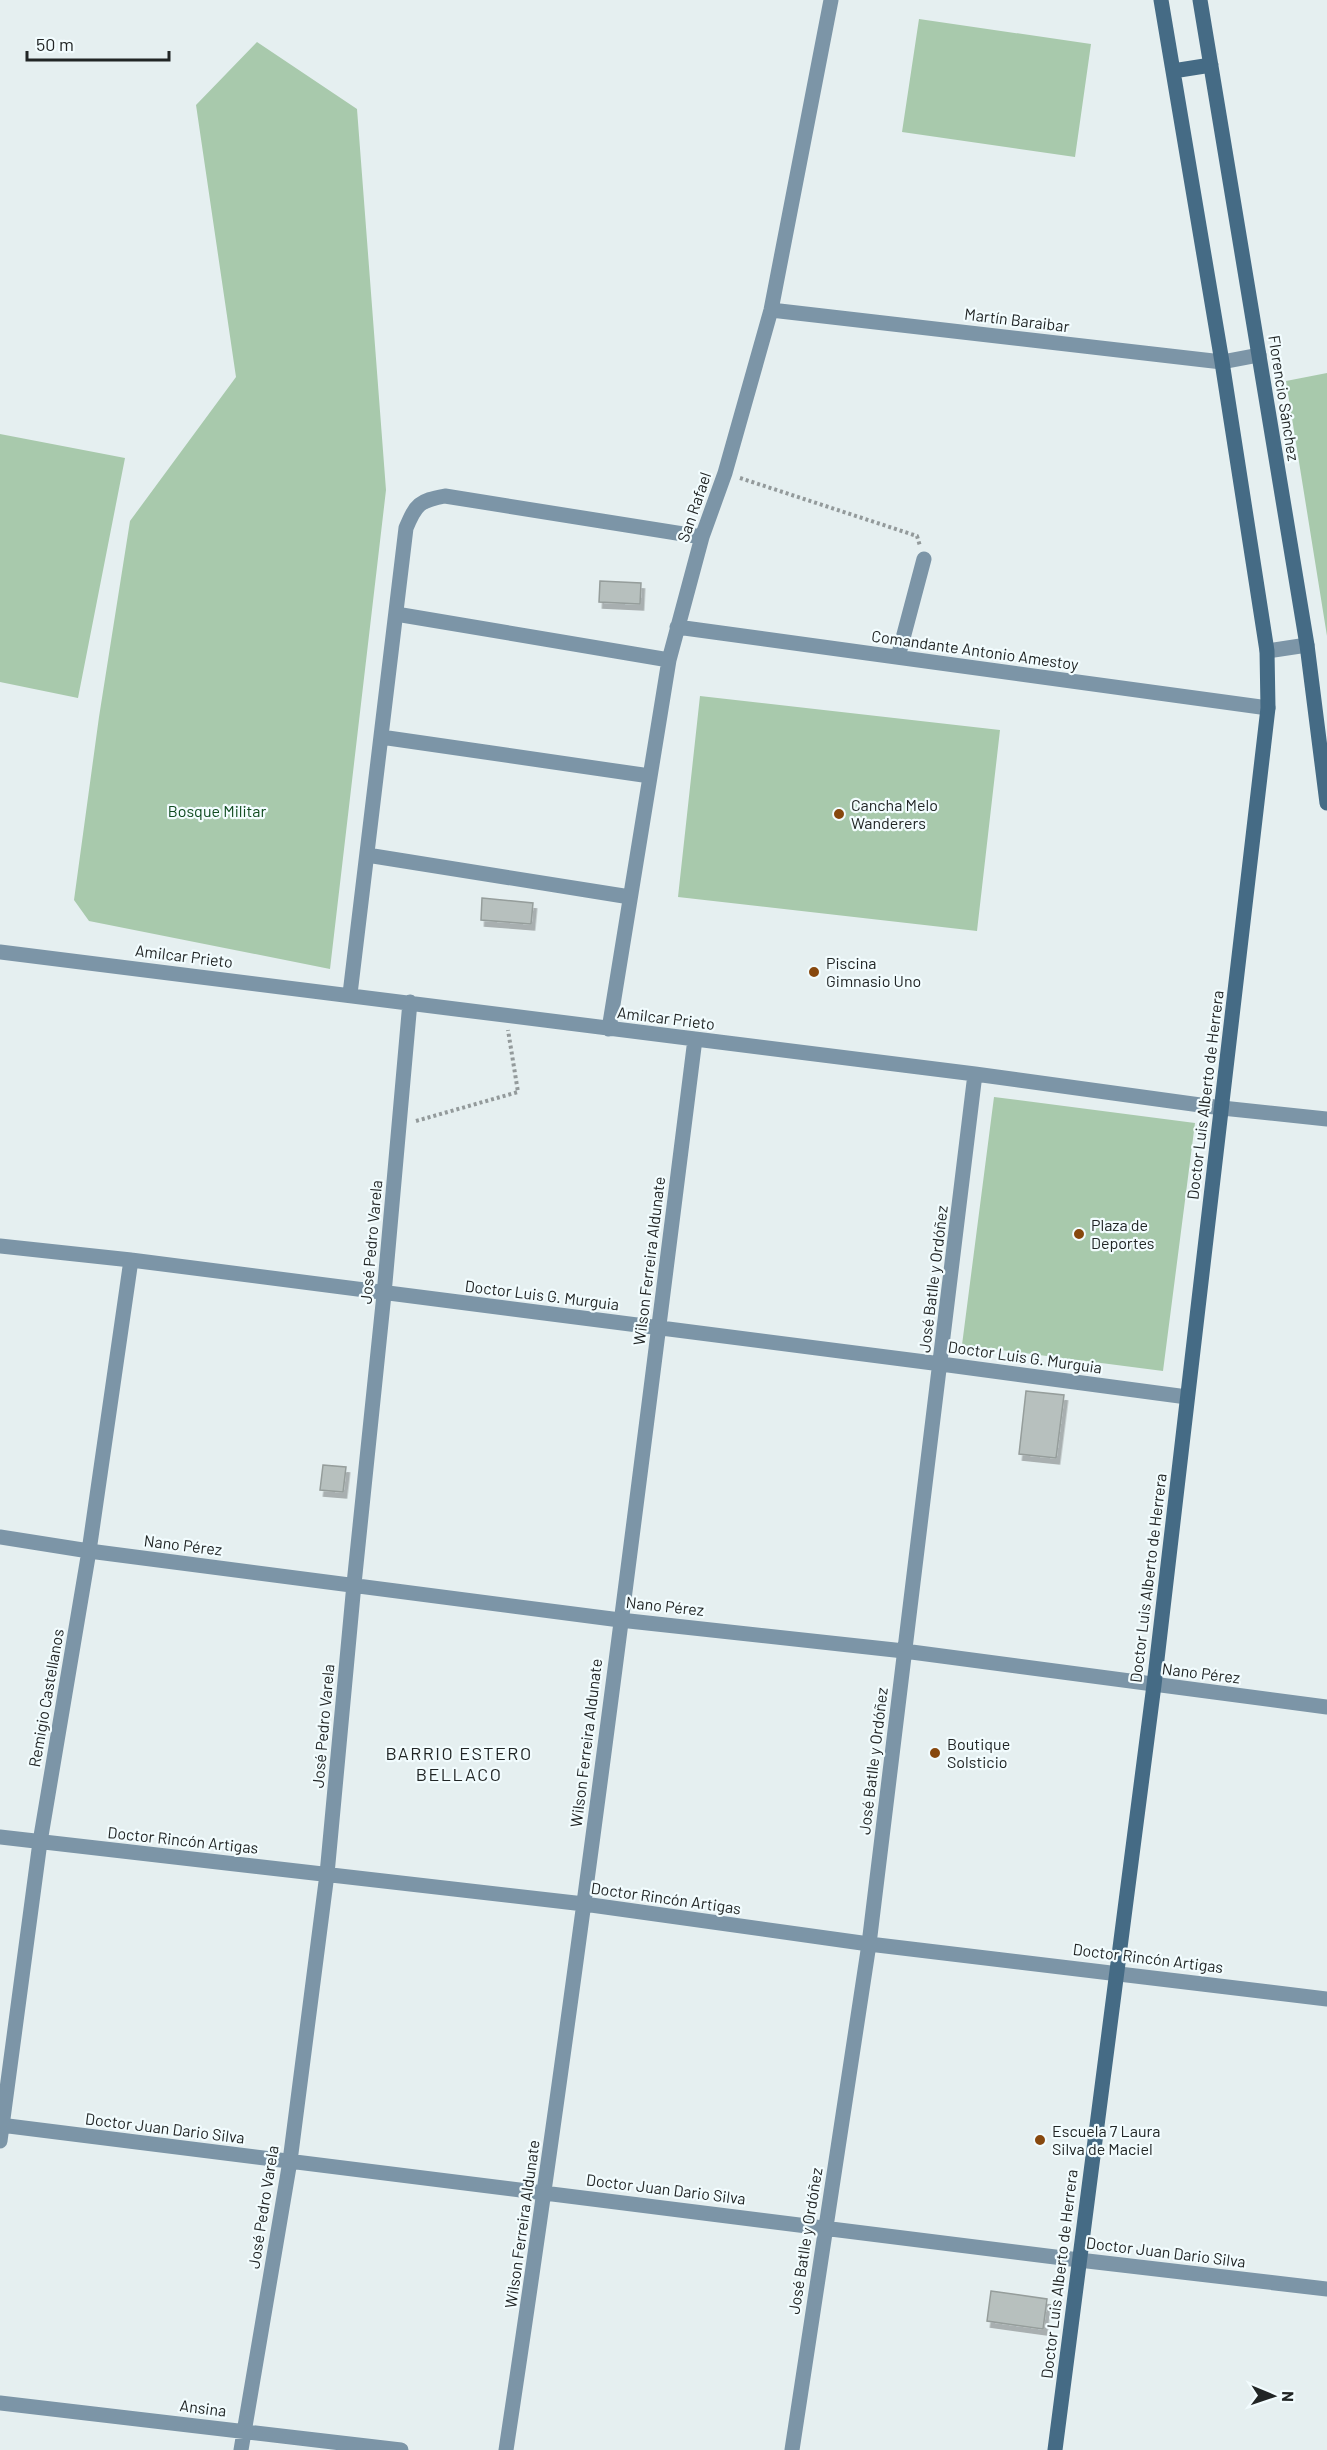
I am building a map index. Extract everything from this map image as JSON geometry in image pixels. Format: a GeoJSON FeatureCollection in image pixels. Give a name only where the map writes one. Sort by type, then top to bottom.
{"type":"FeatureCollection","features":[{"type":"Feature","properties":{"kind":"street","name":"San Rafael"},"geometry":{"type":"LineString","coordinates":[[609,1029],[669,660],[702,537],[725,473],[771,310],[831,0]]}},
{"type":"Feature","properties":{"kind":"street"},"geometry":{"type":"LineString","coordinates":[[1161,0],[1222,362],[1267,651],[1268,708]]}},
{"type":"Feature","properties":{"kind":"street","name":"Florencio Sánchez"},"geometry":{"type":"LineString","coordinates":[[1200,0],[1307,645],[1327,803]]}},
{"type":"Feature","properties":{"kind":"street"},"geometry":{"type":"LineString","coordinates":[[1173,71],[1210,65]]}},
{"type":"Feature","properties":{"kind":"street","name":"Martín Baraibar"},"geometry":{"type":"LineString","coordinates":[[771,310],[1222,362],[1258,355]]}},
{"type":"Feature","properties":{"kind":"street"},"geometry":{"type":"LineString","coordinates":[[350,994],[406,528],[414,509],[424,500],[445,496],[702,537]]}},
{"type":"Feature","properties":{"kind":"street"},"geometry":{"type":"LineString","coordinates":[[898,657],[924,559]]}},
{"type":"Feature","properties":{"kind":"street"},"geometry":{"type":"LineString","coordinates":[[396,614],[669,660]]}},
{"type":"Feature","properties":{"kind":"street","name":"Comandante Antonio Amestoy"},"geometry":{"type":"LineString","coordinates":[[677,627],[1268,708]]}},
{"type":"Feature","properties":{"kind":"street"},"geometry":{"type":"LineString","coordinates":[[1267,651],[1307,645]]}},
{"type":"Feature","properties":{"kind":"street","name":"Doctor Luis Alberto de Herrera"},"geometry":{"type":"LineString","coordinates":[[1054,2450],[1154,1685],[1268,708]]}},
{"type":"Feature","properties":{"kind":"street"},"geometry":{"type":"LineString","coordinates":[[381,737],[650,776]]}},
{"type":"Feature","properties":{"kind":"street"},"geometry":{"type":"LineString","coordinates":[[367,855],[630,897]]}},
{"type":"Feature","properties":{"kind":"street","name":"Amilcar Prieto"},"geometry":{"type":"LineString","coordinates":[[0,952],[350,994],[1222,1108],[1327,1119]]}},
{"type":"Feature","properties":{"kind":"street","name":"José Pedro Varela"},"geometry":{"type":"LineString","coordinates":[[241,2450],[290,2161],[327,1874],[410,1002]]}},
{"type":"Feature","properties":{"kind":"street","name":"Wilson Ferreira Aldunate"},"geometry":{"type":"LineString","coordinates":[[506,2450],[545,2192],[584,1904],[695,1039]]}},
{"type":"Feature","properties":{"kind":"street","name":"José Batlle y Ordóñez"},"geometry":{"type":"LineString","coordinates":[[792,2450],[869,1944],[975,1074]]}},
{"type":"Feature","properties":{"kind":"street","name":"Doctor Luis G. Murguia"},"geometry":{"type":"LineString","coordinates":[[0,1246],[130,1260],[1187,1397]]}},
{"type":"Feature","properties":{"kind":"street","name":"Remigio Castellanos"},"geometry":{"type":"LineString","coordinates":[[0,2142],[40,1842],[89,1551],[130,1260]]}},
{"type":"Feature","properties":{"kind":"street","name":"Nano Pérez"},"geometry":{"type":"LineString","coordinates":[[0,1537],[89,1551],[620,1620],[904,1651],[1327,1707]]}},
{"type":"Feature","properties":{"kind":"street","name":"Doctor Rincón Artigas"},"geometry":{"type":"LineString","coordinates":[[0,1837],[584,1904],[869,1944],[1327,1999]]}},
{"type":"Feature","properties":{"kind":"street","name":"Doctor Juan Dario Silva"},"geometry":{"type":"LineString","coordinates":[[1,2125],[1327,2289]]}},
{"type":"Feature","properties":{"kind":"street","name":"Ansina"},"geometry":{"type":"LineString","coordinates":[[0,2403],[401,2450]]}},
{"type":"Feature","properties":{"kind":"path"},"geometry":{"type":"LineString","coordinates":[[725,473],[917,536],[924,559]]}},
{"type":"Feature","properties":{"kind":"path"},"geometry":{"type":"LineString","coordinates":[[399,1126],[518,1092],[506,1014]]}},
{"type":"Feature","properties":{"kind":"green space"},"geometry":{"type":"Polygon","coordinates":[[[919,19],[1091,44],[1075,157],[902,132],[919,19]]]}},
{"type":"Feature","properties":{"kind":"green space","name":"Bosque Militar"},"geometry":{"type":"Polygon","coordinates":[[[257,42],[357,109],[386,490],[330,969],[89,921],[74,900],[99,717],[130,521],[236,377],[196,105],[257,42]]]}},
{"type":"Feature","properties":{"kind":"green space"},"geometry":{"type":"Polygon","coordinates":[[[1327,373],[1327,636],[1286,381],[1327,373]]]}},
{"type":"Feature","properties":{"kind":"green space"},"geometry":{"type":"Polygon","coordinates":[[[0,434],[125,458],[78,698],[0,682],[0,434]]]}},
{"type":"Feature","properties":{"kind":"green space","name":"Cancha Melo Wanderers"},"geometry":{"type":"Polygon","coordinates":[[[700,696],[1000,730],[977,931],[678,897],[700,696]]]}},
{"type":"Feature","properties":{"kind":"green space","name":"Plaza de Deportes"},"geometry":{"type":"Polygon","coordinates":[[[994,1097],[1195,1123],[1163,1371],[962,1345],[994,1097]]]}},
{"type":"Feature","properties":{"kind":"building"},"geometry":{"type":"Polygon","coordinates":[[[600,581],[641,583],[640,604],[599,602],[600,581]]]}},
{"type":"Feature","properties":{"kind":"building"},"geometry":{"type":"Polygon","coordinates":[[[482,898],[533,903],[531,924],[481,920],[482,898]]]}},
{"type":"Feature","properties":{"kind":"building"},"geometry":{"type":"Polygon","coordinates":[[[1026,1391],[1064,1395],[1056,1458],[1019,1454],[1026,1391]]]}},
{"type":"Feature","properties":{"kind":"building"},"geometry":{"type":"Polygon","coordinates":[[[323,1465],[346,1467],[343,1492],[320,1490],[323,1465]]]}},
{"type":"Feature","properties":{"kind":"building"},"geometry":{"type":"Polygon","coordinates":[[[991,2291],[1047,2299],[1043,2329],[987,2321],[991,2291]]]}},
{"type":"Feature","properties":{"kind":"place","name":"Cancha Melo Wanderers"},"geometry":{"type":"Point","coordinates":[839,814]}},
{"type":"Feature","properties":{"kind":"place","name":"Piscina Gimnasio Uno"},"geometry":{"type":"Point","coordinates":[814,972]}},
{"type":"Feature","properties":{"kind":"place","name":"Plaza de Deportes"},"geometry":{"type":"Point","coordinates":[1079,1234]}},
{"type":"Feature","properties":{"kind":"place","name":"Boutique Solsticio"},"geometry":{"type":"Point","coordinates":[935,1753]}},
{"type":"Feature","properties":{"kind":"place","name":"Escuela 7 Laura Silva de Maciel"},"geometry":{"type":"Point","coordinates":[1040,2140]}},
{"type":"Feature","properties":{"kind":"district","name":"BARRIO ESTERO BELLACO"},"geometry":{"type":"Point","coordinates":[459,1764]}}]}
